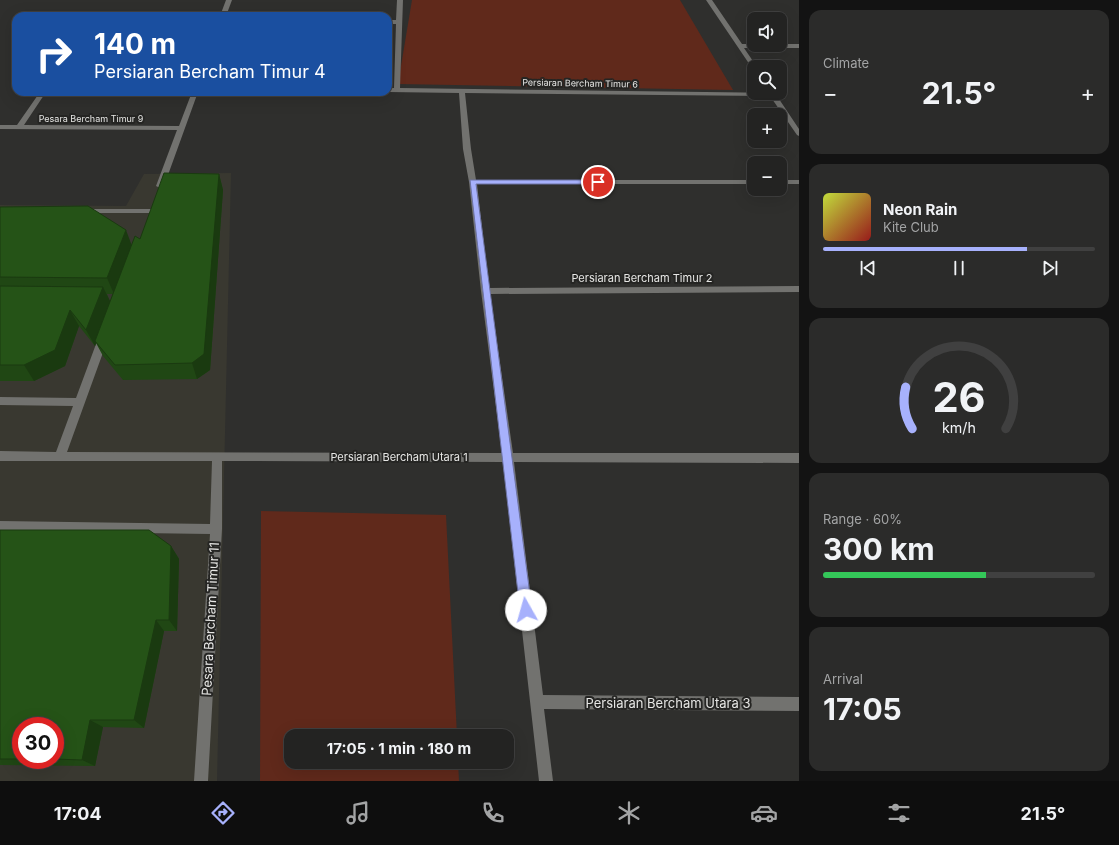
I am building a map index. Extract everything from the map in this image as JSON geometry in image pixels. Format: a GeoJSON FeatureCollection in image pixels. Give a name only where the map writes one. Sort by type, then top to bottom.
{"type":"FeatureCollection","features":[{"type":"Feature","properties":{"kind":"street"},"geometry":{"type":"LineString","coordinates":[[224,12],[229,0]]}},
{"type":"Feature","properties":{"kind":"street"},"geometry":{"type":"LineString","coordinates":[[397,90],[400,0]]}},
{"type":"Feature","properties":{"kind":"street"},"geometry":{"type":"LineString","coordinates":[[709,0],[749,60]]}},
{"type":"Feature","properties":{"kind":"street"},"geometry":{"type":"LineString","coordinates":[[392,22],[399,22]]}},
{"type":"Feature","properties":{"kind":"street"},"geometry":{"type":"LineString","coordinates":[[740,46],[799,46]]}},
{"type":"Feature","properties":{"kind":"street","name":"Persiaran Bercham Timur 6"},"geometry":{"type":"LineString","coordinates":[[392,90],[747,94]]}},
{"type":"Feature","properties":{"kind":"street"},"geometry":{"type":"LineString","coordinates":[[462,91],[467,149],[473,182],[485,290],[508,457],[546,781]]}},
{"type":"Feature","properties":{"kind":"street"},"geometry":{"type":"LineString","coordinates":[[19,127],[40,96]]}},
{"type":"Feature","properties":{"kind":"street"},"geometry":{"type":"LineString","coordinates":[[79,211],[152,207],[194,96]]}},
{"type":"Feature","properties":{"kind":"street"},"geometry":{"type":"LineString","coordinates":[[775,100],[799,134]]}},
{"type":"Feature","properties":{"kind":"street","name":"Pesara Bercham Timur 9"},"geometry":{"type":"LineString","coordinates":[[0,127],[182,128]]}},
{"type":"Feature","properties":{"kind":"street"},"geometry":{"type":"LineString","coordinates":[[473,182],[747,182]]}},
{"type":"Feature","properties":{"kind":"street"},"geometry":{"type":"LineString","coordinates":[[787,182],[799,182]]}},
{"type":"Feature","properties":{"kind":"street","name":"Persiaran Bercham Timur 2"},"geometry":{"type":"LineString","coordinates":[[485,290],[799,289]]}},
{"type":"Feature","properties":{"kind":"street"},"geometry":{"type":"LineString","coordinates":[[60,456],[108,328]]}},
{"type":"Feature","properties":{"kind":"street"},"geometry":{"type":"LineString","coordinates":[[0,401],[80,402]]}},
{"type":"Feature","properties":{"kind":"street","name":"Persiaran Bercham Utara 1"},"geometry":{"type":"LineString","coordinates":[[0,456],[799,458]]}},
{"type":"Feature","properties":{"kind":"street","name":"Pesara Bercham Timur 11"},"geometry":{"type":"LineString","coordinates":[[201,781],[216,529],[217,456]]}},
{"type":"Feature","properties":{"kind":"street"},"geometry":{"type":"LineString","coordinates":[[0,526],[216,529]]}},
{"type":"Feature","properties":{"kind":"street","name":"Persiaran Bercham Utara 3"},"geometry":{"type":"LineString","coordinates":[[536,702],[799,704]]}},
{"type":"Feature","properties":{"kind":"shaded area"},"geometry":{"type":"Polygon","coordinates":[[[412,0],[680,0],[733,90],[398,84],[412,0]]]}},
{"type":"Feature","properties":{"kind":"shaded area"},"geometry":{"type":"Polygon","coordinates":[[[231,173],[217,781],[0,781],[0,205],[126,206],[144,174],[231,173]]]}},
{"type":"Feature","properties":{"kind":"shaded area"},"geometry":{"type":"Polygon","coordinates":[[[261,511],[446,515],[457,729],[284,729],[284,769],[458,769],[459,781],[260,781],[261,511]]]}},
{"type":"Feature","properties":{"kind":"building"},"geometry":{"type":"Polygon","coordinates":[[[164,173],[219,174],[204,354],[192,363],[115,365],[95,341],[135,236],[140,239],[164,173]]]}},
{"type":"Feature","properties":{"kind":"building"},"geometry":{"type":"Polygon","coordinates":[[[88,206],[126,230],[107,278],[0,277],[0,207],[88,206]]]}},
{"type":"Feature","properties":{"kind":"building"},"geometry":{"type":"Polygon","coordinates":[[[0,286],[103,287],[86,330],[70,310],[55,350],[24,365],[0,365],[0,286]]]}},
{"type":"Feature","properties":{"kind":"building"},"geometry":{"type":"Polygon","coordinates":[[[0,530],[149,530],[171,546],[169,620],[156,620],[134,720],[90,720],[82,760],[64,759],[64,717],[12,717],[12,759],[0,759],[0,530]]]}},
{"type":"Feature","properties":{"kind":"route"},"geometry":{"type":"LineString","coordinates":[[526,610],[508,457],[485,290],[473,182],[598,182]]}}]}
